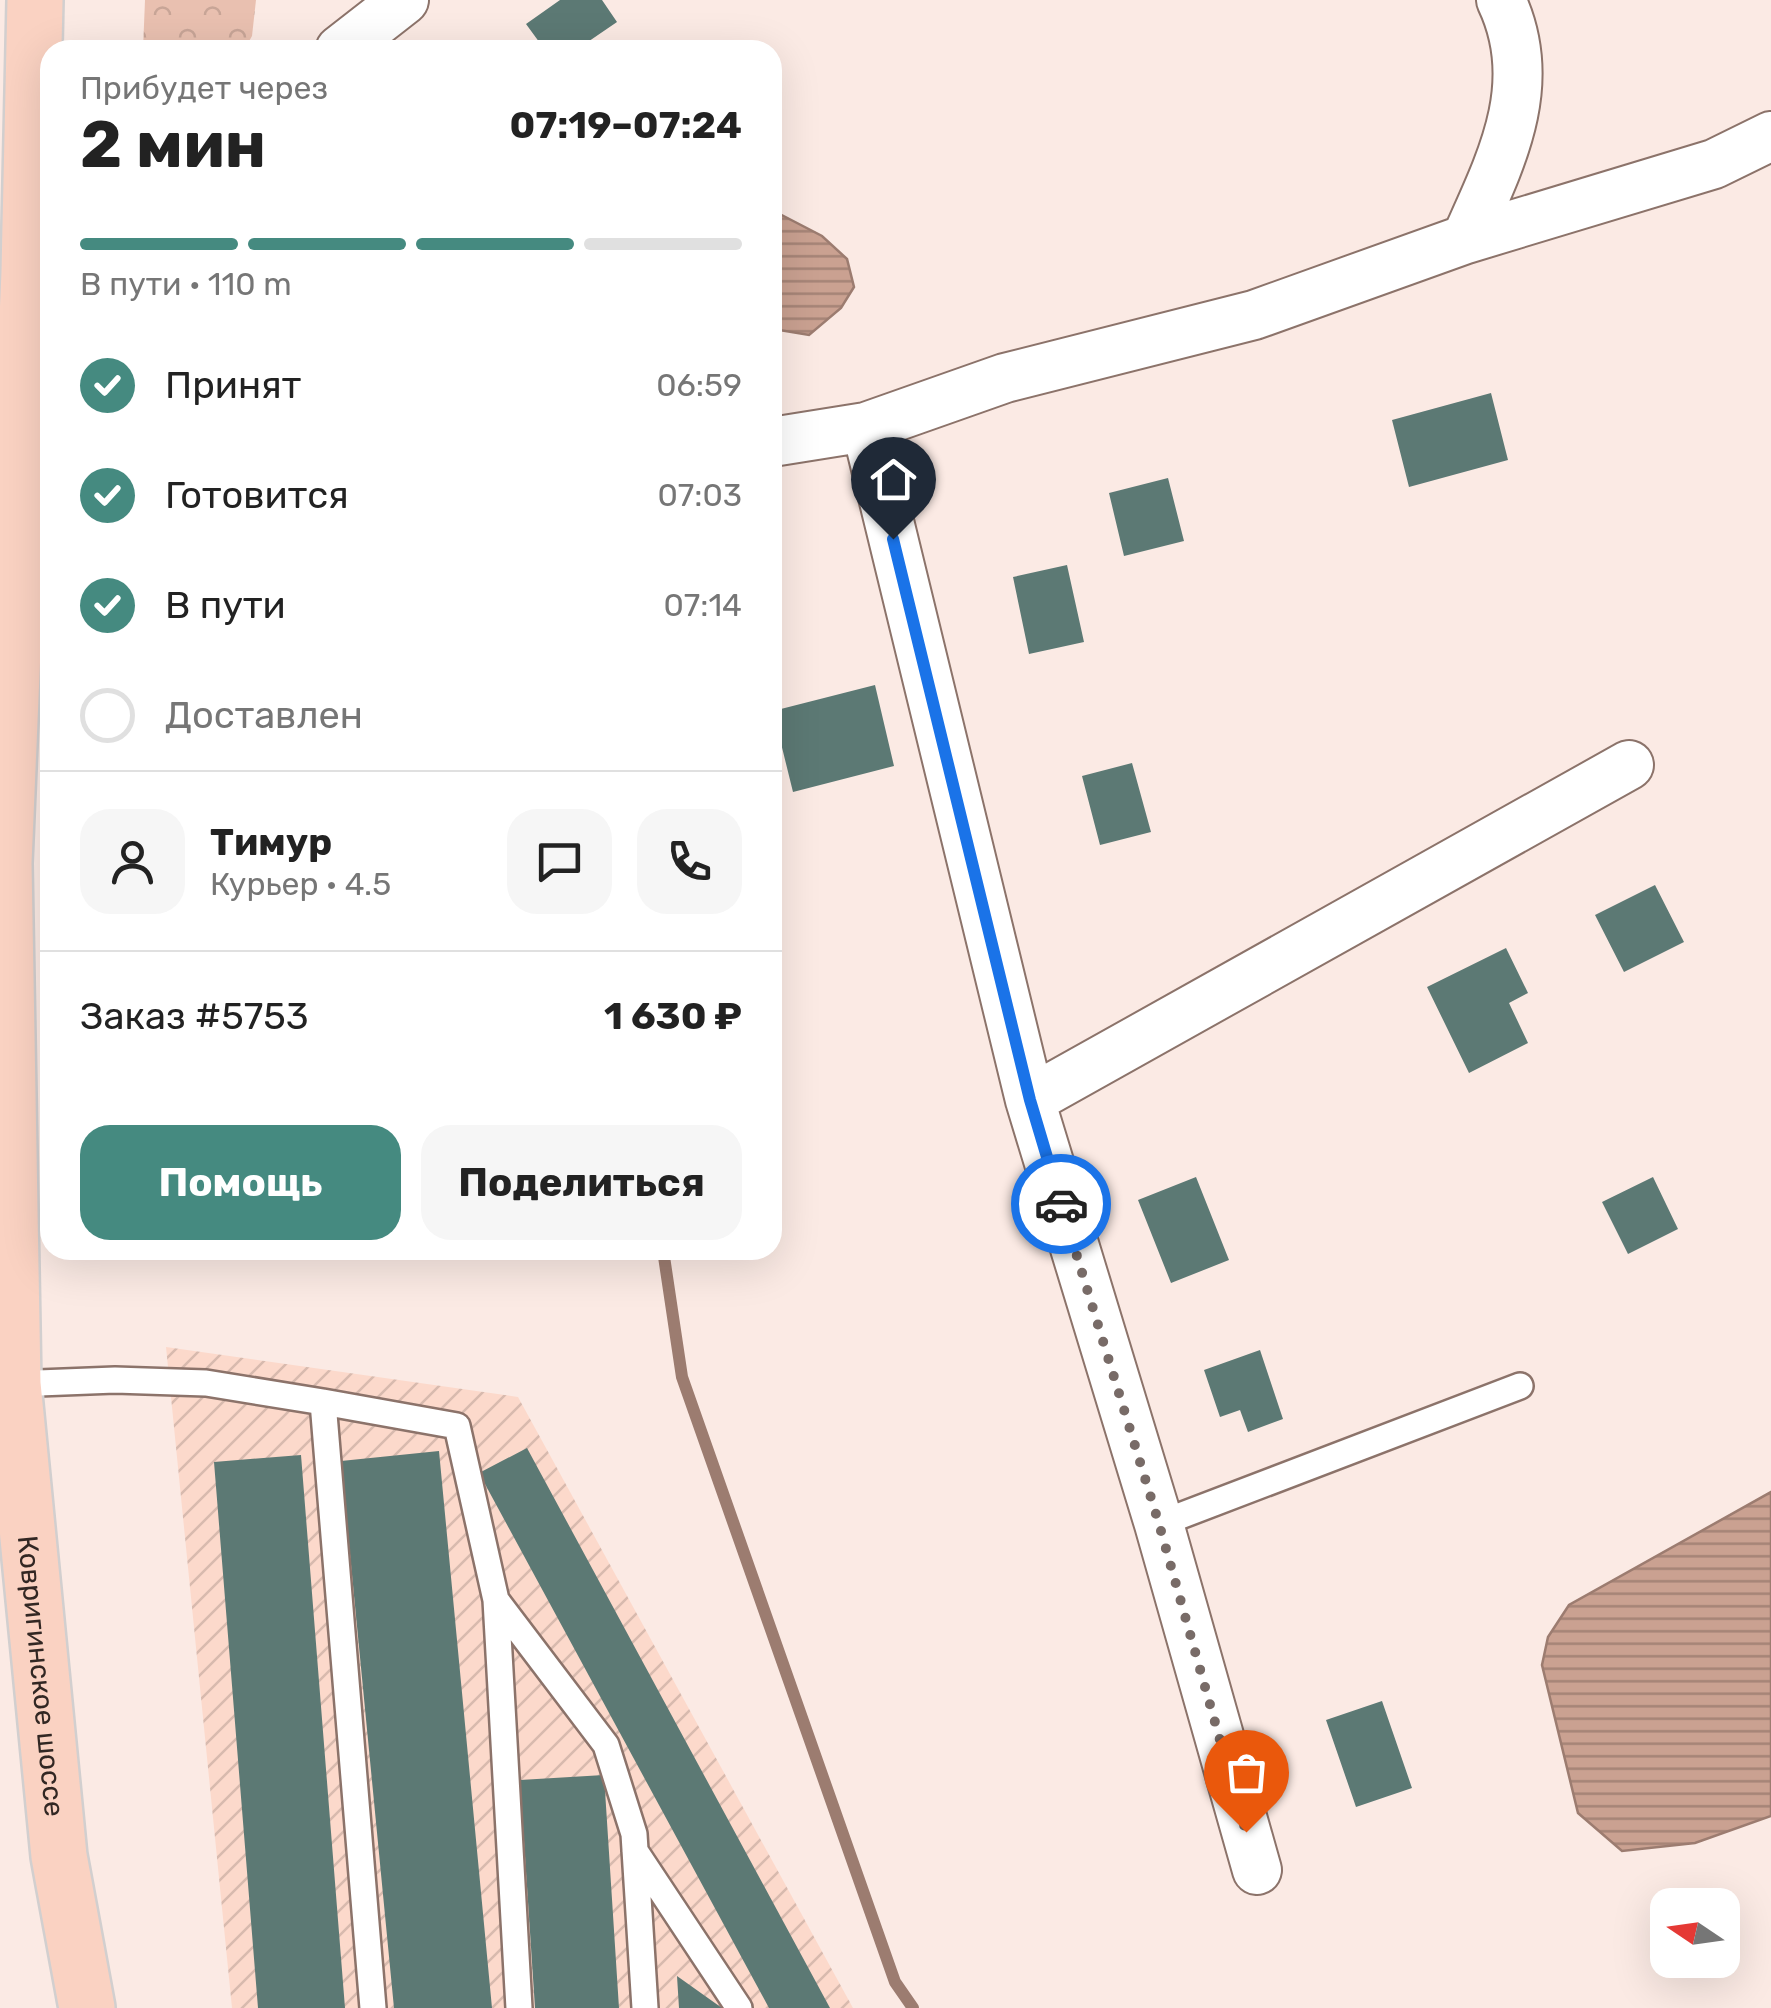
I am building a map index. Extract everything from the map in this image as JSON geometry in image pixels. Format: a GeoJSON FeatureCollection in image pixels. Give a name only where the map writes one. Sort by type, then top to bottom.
{"type":"FeatureCollection","features":[{"type":"Feature","properties":{"kind":"main road","name":"Ковригинское шоссе"},"geometry":{"type":"LineString","coordinates":[[35,0],[39,272],[2,863],[12,1384],[59,1856],[87,2008]]}},
{"type":"Feature","properties":{"kind":"street"},"geometry":{"type":"LineString","coordinates":[[353,40],[404,0]]}},
{"type":"Feature","properties":{"kind":"street"},"geometry":{"type":"LineString","coordinates":[[1466,239],[1498,167],[1520,88],[1513,25],[1502,0]]}},
{"type":"Feature","properties":{"kind":"street"},"geometry":{"type":"LineString","coordinates":[[782,440],[866,427],[1005,378],[1254,314],[1466,239],[1714,164],[1771,136]]}},
{"type":"Feature","properties":{"kind":"street"},"geometry":{"type":"LineString","coordinates":[[866,427],[1030,1100],[1159,1524],[1257,1870]]}},
{"type":"Feature","properties":{"kind":"street"},"geometry":{"type":"LineString","coordinates":[[1030,1100],[1629,764]]}},
{"type":"Feature","properties":{"kind":"lane"},"geometry":{"type":"LineString","coordinates":[[12,1384],[115,1380],[206,1383],[457,1426],[496,1600],[519,2008]]}},
{"type":"Feature","properties":{"kind":"lane"},"geometry":{"type":"LineString","coordinates":[[1159,1524],[1520,1386]]}},
{"type":"Feature","properties":{"kind":"lane"},"geometry":{"type":"LineString","coordinates":[[324,1402],[373,2008]]}},
{"type":"Feature","properties":{"kind":"lane"},"geometry":{"type":"LineString","coordinates":[[496,1600],[606,1746],[634,1834],[645,2008]]}},
{"type":"Feature","properties":{"kind":"lane"},"geometry":{"type":"LineString","coordinates":[[635,1851],[738,2008]]}},
{"type":"Feature","properties":{"kind":"shaded area"},"geometry":{"type":"Polygon","coordinates":[[[782,215],[822,236],[847,259],[854,287],[841,308],[809,335],[782,330],[782,215]]]}},
{"type":"Feature","properties":{"kind":"shaded area"},"geometry":{"type":"Polygon","coordinates":[[[166,1347],[518,1397],[853,2008],[232,2008],[166,1347]]]}},
{"type":"Feature","properties":{"kind":"shaded area"},"geometry":{"type":"Polygon","coordinates":[[[1771,1492],[1771,1816],[1695,1843],[1622,1851],[1578,1813],[1542,1665],[1548,1637],[1569,1605],[1771,1492]]]}},
{"type":"Feature","properties":{"kind":"green space"},"geometry":{"type":"Polygon","coordinates":[[[145,0],[256,0],[250,40],[143,40],[145,0]]]}},
{"type":"Feature","properties":{"kind":"building"},"geometry":{"type":"Polygon","coordinates":[[[560,0],[602,0],[617,22],[591,40],[538,40],[526,24],[560,0]]]}},
{"type":"Feature","properties":{"kind":"building"},"geometry":{"type":"Polygon","coordinates":[[[1491,393],[1508,460],[1409,487],[1392,420],[1491,393]]]}},
{"type":"Feature","properties":{"kind":"building"},"geometry":{"type":"Polygon","coordinates":[[[1168,478],[1184,541],[1124,556],[1109,493],[1168,478]]]}},
{"type":"Feature","properties":{"kind":"building"},"geometry":{"type":"Polygon","coordinates":[[[1067,565],[1084,642],[1029,654],[1013,577],[1067,565]]]}},
{"type":"Feature","properties":{"kind":"building"},"geometry":{"type":"Polygon","coordinates":[[[875,685],[894,766],[793,792],[782,747],[782,709],[875,685]]]}},
{"type":"Feature","properties":{"kind":"building"},"geometry":{"type":"Polygon","coordinates":[[[1132,763],[1151,832],[1100,845],[1082,776],[1132,763]]]}},
{"type":"Feature","properties":{"kind":"building"},"geometry":{"type":"Polygon","coordinates":[[[1655,885],[1684,942],[1624,972],[1595,915],[1655,885]]]}},
{"type":"Feature","properties":{"kind":"building"},"geometry":{"type":"Polygon","coordinates":[[[1506,948],[1528,993],[1509,1003],[1528,1043],[1469,1073],[1427,987],[1506,948]]]}},
{"type":"Feature","properties":{"kind":"building"},"geometry":{"type":"Polygon","coordinates":[[[1196,1177],[1229,1260],[1171,1283],[1138,1200],[1196,1177]]]}},
{"type":"Feature","properties":{"kind":"building"},"geometry":{"type":"Polygon","coordinates":[[[1653,1177],[1678,1229],[1628,1254],[1602,1202],[1653,1177]]]}},
{"type":"Feature","properties":{"kind":"building"},"geometry":{"type":"Polygon","coordinates":[[[1260,1350],[1283,1419],[1248,1432],[1240,1410],[1220,1417],[1204,1370],[1260,1350]]]}},
{"type":"Feature","properties":{"kind":"building"},"geometry":{"type":"Polygon","coordinates":[[[527,1448],[830,2008],[769,2008],[479,1473],[527,1448]]]}},
{"type":"Feature","properties":{"kind":"building"},"geometry":{"type":"Polygon","coordinates":[[[439,1451],[492,2008],[394,2008],[341,1461],[439,1451]]]}},
{"type":"Feature","properties":{"kind":"building"},"geometry":{"type":"Polygon","coordinates":[[[301,1455],[345,2008],[258,2008],[214,1462],[301,1455]]]}},
{"type":"Feature","properties":{"kind":"building"},"geometry":{"type":"Polygon","coordinates":[[[1382,1701],[1412,1788],[1356,1807],[1326,1720],[1382,1701]]]}},
{"type":"Feature","properties":{"kind":"building"},"geometry":{"type":"Polygon","coordinates":[[[604,1775],[619,2008],[535,2008],[520,1780],[604,1775]]]}},
{"type":"Feature","properties":{"kind":"building"},"geometry":{"type":"Polygon","coordinates":[[[677,1976],[722,2008],[679,2008],[677,1976]]]}},
{"type":"Feature","properties":{"kind":"waterway"},"geometry":{"type":"LineString","coordinates":[[664,1260],[682,1377],[895,1982],[913,2008]]}},
{"type":"Feature","properties":{"kind":"way so far"},"geometry":{"type":"LineString","coordinates":[[1061,1204],[1159,1524],[1246,1832]]}},
{"type":"Feature","properties":{"kind":"route"},"geometry":{"type":"LineString","coordinates":[[893,539],[1030,1100],[1061,1204]]}}]}
